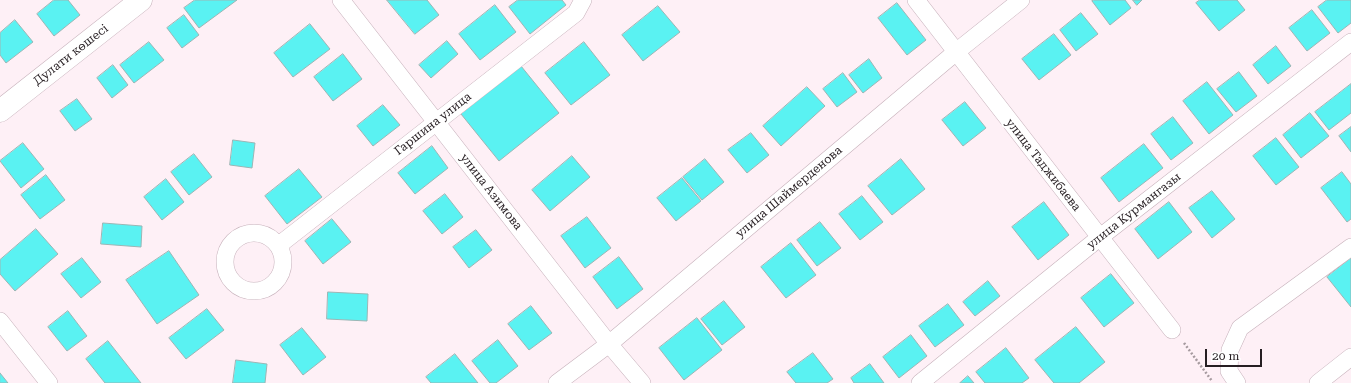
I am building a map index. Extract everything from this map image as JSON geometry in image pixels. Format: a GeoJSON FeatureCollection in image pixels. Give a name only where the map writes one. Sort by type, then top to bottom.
{"type":"FeatureCollection","features":[{"type":"Feature","properties":{"kind":"main road","name":"Дулати көшесі"},"geometry":{"type":"LineString","coordinates":[[0,111],[141,0]]}},
{"type":"Feature","properties":{"kind":"street","name":"улица Азимова"},"geometry":{"type":"LineString","coordinates":[[340,0],[609,344],[642,383]]}},
{"type":"Feature","properties":{"kind":"street","name":"Гаршина улица"},"geometry":{"type":"LineString","coordinates":[[279,245],[576,13],[583,0]]}},
{"type":"Feature","properties":{"kind":"street","name":"улица Таджибаева"},"geometry":{"type":"LineString","coordinates":[[916,0],[1099,238],[1172,330]]}},
{"type":"Feature","properties":{"kind":"street","name":"улица Шаймерденова"},"geometry":{"type":"LineString","coordinates":[[557,383],[609,344],[956,52],[1021,0]]}},
{"type":"Feature","properties":{"kind":"street","name":"улица Курмангазы"},"geometry":{"type":"LineString","coordinates":[[920,383],[1099,238],[1351,42]]}},
{"type":"Feature","properties":{"kind":"street"},"geometry":{"type":"LineString","coordinates":[[1238,383],[1229,371],[1230,350],[1240,328],[1351,247]]}},
{"type":"Feature","properties":{"kind":"street"},"geometry":{"type":"LineString","coordinates":[[0,321],[49,383]]}},
{"type":"Feature","properties":{"kind":"street"},"geometry":{"type":"LineString","coordinates":[[1318,383],[1351,357]]}},
{"type":"Feature","properties":{"kind":"path"},"geometry":{"type":"LineString","coordinates":[[1172,330],[1197,359],[1214,383]]}},
{"type":"Feature","properties":{"kind":"building"},"geometry":{"type":"Polygon","coordinates":[[[54,0],[68,0],[80,15],[54,36],[37,14],[54,0]]]}},
{"type":"Feature","properties":{"kind":"building"},"geometry":{"type":"Polygon","coordinates":[[[195,0],[237,0],[199,28],[184,8],[195,0]]]}},
{"type":"Feature","properties":{"kind":"building"},"geometry":{"type":"Polygon","coordinates":[[[387,0],[427,0],[439,15],[415,34],[387,0]]]}},
{"type":"Feature","properties":{"kind":"building"},"geometry":{"type":"Polygon","coordinates":[[[518,0],[562,0],[566,5],[530,34],[509,7],[518,0]]]}},
{"type":"Feature","properties":{"kind":"building"},"geometry":{"type":"Polygon","coordinates":[[[1125,0],[1131,8],[1110,25],[1092,1],[1125,0]]]}},
{"type":"Feature","properties":{"kind":"building"},"geometry":{"type":"Polygon","coordinates":[[[1133,0],[1142,0],[1137,5],[1133,0]]]}},
{"type":"Feature","properties":{"kind":"building"},"geometry":{"type":"Polygon","coordinates":[[[1200,0],[1237,0],[1245,10],[1219,31],[1196,3],[1200,0]]]}},
{"type":"Feature","properties":{"kind":"building"},"geometry":{"type":"Polygon","coordinates":[[[1327,0],[1351,0],[1351,23],[1338,33],[1318,7],[1327,0]]]}},
{"type":"Feature","properties":{"kind":"building"},"geometry":{"type":"Polygon","coordinates":[[[897,3],[926,40],[907,55],[878,18],[897,3]]]}},
{"type":"Feature","properties":{"kind":"building"},"geometry":{"type":"Polygon","coordinates":[[[495,5],[516,32],[480,60],[459,34],[495,5]]]}},
{"type":"Feature","properties":{"kind":"building"},"geometry":{"type":"Polygon","coordinates":[[[658,6],[680,32],[643,61],[622,35],[658,6]]]}},
{"type":"Feature","properties":{"kind":"building"},"geometry":{"type":"Polygon","coordinates":[[[1312,10],[1330,33],[1307,51],[1289,28],[1312,10]]]}},
{"type":"Feature","properties":{"kind":"building"},"geometry":{"type":"Polygon","coordinates":[[[1081,13],[1098,34],[1076,51],[1060,30],[1081,13]]]}},
{"type":"Feature","properties":{"kind":"building"},"geometry":{"type":"Polygon","coordinates":[[[184,15],[199,35],[182,48],[167,28],[184,15]]]}},
{"type":"Feature","properties":{"kind":"building"},"geometry":{"type":"Polygon","coordinates":[[[15,20],[33,42],[6,63],[0,55],[0,33],[15,20]]]}},
{"type":"Feature","properties":{"kind":"building"},"geometry":{"type":"Polygon","coordinates":[[[310,24],[330,49],[293,77],[274,53],[310,24]]]}},
{"type":"Feature","properties":{"kind":"building"},"geometry":{"type":"Polygon","coordinates":[[[1054,34],[1071,55],[1039,80],[1022,59],[1054,34]]]}},
{"type":"Feature","properties":{"kind":"building"},"geometry":{"type":"Polygon","coordinates":[[[447,41],[458,54],[431,78],[419,65],[447,41]]]}},
{"type":"Feature","properties":{"kind":"building"},"geometry":{"type":"Polygon","coordinates":[[[149,42],[164,60],[134,83],[120,65],[149,42]]]}},
{"type":"Feature","properties":{"kind":"building"},"geometry":{"type":"Polygon","coordinates":[[[584,42],[610,75],[571,105],[545,73],[584,42]]]}},
{"type":"Feature","properties":{"kind":"building"},"geometry":{"type":"Polygon","coordinates":[[[1276,46],[1291,66],[1268,84],[1253,65],[1276,46]]]}},
{"type":"Feature","properties":{"kind":"building"},"geometry":{"type":"Polygon","coordinates":[[[343,54],[362,79],[333,101],[314,77],[343,54]]]}},
{"type":"Feature","properties":{"kind":"building"},"geometry":{"type":"Polygon","coordinates":[[[869,59],[882,78],[863,93],[849,75],[869,59]]]}},
{"type":"Feature","properties":{"kind":"building"},"geometry":{"type":"Polygon","coordinates":[[[113,65],[128,85],[112,98],[97,78],[113,65]]]}},
{"type":"Feature","properties":{"kind":"building"},"geometry":{"type":"Polygon","coordinates":[[[521,66],[559,113],[499,161],[461,114],[521,66]]]}},
{"type":"Feature","properties":{"kind":"building"},"geometry":{"type":"Polygon","coordinates":[[[1239,72],[1257,96],[1236,112],[1217,89],[1239,72]]]}},
{"type":"Feature","properties":{"kind":"building"},"geometry":{"type":"Polygon","coordinates":[[[843,73],[857,92],[837,107],[823,89],[843,73]]]}},
{"type":"Feature","properties":{"kind":"building"},"geometry":{"type":"Polygon","coordinates":[[[1207,82],[1233,115],[1209,134],[1183,101],[1207,82]]]}},
{"type":"Feature","properties":{"kind":"building"},"geometry":{"type":"Polygon","coordinates":[[[1351,84],[1351,113],[1329,130],[1315,112],[1351,84]]]}},
{"type":"Feature","properties":{"kind":"building"},"geometry":{"type":"Polygon","coordinates":[[[807,87],[825,106],[781,146],[763,126],[807,87]]]}},
{"type":"Feature","properties":{"kind":"building"},"geometry":{"type":"Polygon","coordinates":[[[77,99],[92,119],[75,131],[60,111],[77,99]]]}},
{"type":"Feature","properties":{"kind":"building"},"geometry":{"type":"Polygon","coordinates":[[[965,102],[986,128],[963,146],[942,120],[965,102]]]}},
{"type":"Feature","properties":{"kind":"building"},"geometry":{"type":"Polygon","coordinates":[[[383,105],[400,125],[373,146],[357,126],[383,105]]]}},
{"type":"Feature","properties":{"kind":"building"},"geometry":{"type":"Polygon","coordinates":[[[1310,113],[1329,136],[1301,158],[1283,135],[1310,113]]]}},
{"type":"Feature","properties":{"kind":"building"},"geometry":{"type":"Polygon","coordinates":[[[1173,117],[1193,143],[1171,160],[1151,134],[1173,117]]]}},
{"type":"Feature","properties":{"kind":"building"},"geometry":{"type":"Polygon","coordinates":[[[1351,127],[1351,152],[1339,136],[1351,127]]]}},
{"type":"Feature","properties":{"kind":"building"},"geometry":{"type":"Polygon","coordinates":[[[751,133],[769,155],[747,173],[728,150],[751,133]]]}},
{"type":"Feature","properties":{"kind":"building"},"geometry":{"type":"Polygon","coordinates":[[[1276,138],[1299,167],[1276,185],[1253,156],[1276,138]]]}},
{"type":"Feature","properties":{"kind":"building"},"geometry":{"type":"Polygon","coordinates":[[[233,140],[255,143],[252,168],[230,165],[233,140]]]}},
{"type":"Feature","properties":{"kind":"building"},"geometry":{"type":"Polygon","coordinates":[[[23,143],[44,169],[21,188],[0,161],[23,143]]]}},
{"type":"Feature","properties":{"kind":"building"},"geometry":{"type":"Polygon","coordinates":[[[1144,144],[1163,168],[1119,202],[1101,178],[1144,144]]]}},
{"type":"Feature","properties":{"kind":"building"},"geometry":{"type":"Polygon","coordinates":[[[432,146],[448,168],[415,194],[398,173],[432,146]]]}},
{"type":"Feature","properties":{"kind":"building"},"geometry":{"type":"Polygon","coordinates":[[[194,154],[212,177],[189,195],[171,172],[194,154]]]}},
{"type":"Feature","properties":{"kind":"building"},"geometry":{"type":"Polygon","coordinates":[[[572,156],[590,177],[550,211],[532,190],[572,156]]]}},
{"type":"Feature","properties":{"kind":"building"},"geometry":{"type":"Polygon","coordinates":[[[705,159],[724,182],[702,200],[683,177],[705,159]]]}},
{"type":"Feature","properties":{"kind":"building"},"geometry":{"type":"Polygon","coordinates":[[[901,159],[925,189],[892,215],[868,186],[901,159]]]}},
{"type":"Feature","properties":{"kind":"building"},"geometry":{"type":"Polygon","coordinates":[[[299,169],[322,197],[287,224],[265,196],[299,169]]]}},
{"type":"Feature","properties":{"kind":"building"},"geometry":{"type":"Polygon","coordinates":[[[1342,172],[1351,184],[1351,219],[1347,222],[1321,188],[1342,172]]]}},
{"type":"Feature","properties":{"kind":"building"},"geometry":{"type":"Polygon","coordinates":[[[46,175],[65,200],[40,219],[21,195],[46,175]]]}},
{"type":"Feature","properties":{"kind":"building"},"geometry":{"type":"Polygon","coordinates":[[[682,178],[701,201],[676,221],[657,198],[682,178]]]}},
{"type":"Feature","properties":{"kind":"building"},"geometry":{"type":"Polygon","coordinates":[[[166,179],[184,202],[162,220],[144,197],[166,179]]]}},
{"type":"Feature","properties":{"kind":"building"},"geometry":{"type":"Polygon","coordinates":[[[1212,191],[1235,219],[1212,238],[1189,208],[1212,191]]]}},
{"type":"Feature","properties":{"kind":"building"},"geometry":{"type":"Polygon","coordinates":[[[445,194],[463,217],[442,234],[423,211],[445,194]]]}},
{"type":"Feature","properties":{"kind":"building"},"geometry":{"type":"Polygon","coordinates":[[[862,196],[883,222],[860,240],[839,214],[862,196]]]}},
{"type":"Feature","properties":{"kind":"building"},"geometry":{"type":"Polygon","coordinates":[[[1044,202],[1069,235],[1038,260],[1012,227],[1044,202]]]}},
{"type":"Feature","properties":{"kind":"building"},"geometry":{"type":"Polygon","coordinates":[[[1169,202],[1192,232],[1158,259],[1135,229],[1169,202]]]}},
{"type":"Feature","properties":{"kind":"building"},"geometry":{"type":"Polygon","coordinates":[[[587,217],[611,248],[585,268],[561,236],[587,217]]]}},
{"type":"Feature","properties":{"kind":"building"},"geometry":{"type":"Polygon","coordinates":[[[332,219],[351,242],[323,264],[305,241],[332,219]]]}},
{"type":"Feature","properties":{"kind":"building"},"geometry":{"type":"Polygon","coordinates":[[[820,222],[841,248],[817,266],[797,240],[820,222]]]}},
{"type":"Feature","properties":{"kind":"building"},"geometry":{"type":"Polygon","coordinates":[[[103,223],[142,226],[141,247],[101,244],[103,223]]]}},
{"type":"Feature","properties":{"kind":"building"},"geometry":{"type":"Polygon","coordinates":[[[36,229],[58,254],[15,291],[0,274],[0,260],[36,229]]]}},
{"type":"Feature","properties":{"kind":"building"},"geometry":{"type":"Polygon","coordinates":[[[476,230],[492,250],[469,268],[453,247],[476,230]]]}},
{"type":"Feature","properties":{"kind":"building"},"geometry":{"type":"Polygon","coordinates":[[[791,243],[816,275],[786,298],[761,267],[791,243]]]}},
{"type":"Feature","properties":{"kind":"building"},"geometry":{"type":"Polygon","coordinates":[[[169,251],[199,295],[157,324],[126,280],[169,251]]]}},
{"type":"Feature","properties":{"kind":"building"},"geometry":{"type":"Polygon","coordinates":[[[619,257],[643,289],[617,309],[593,277],[619,257]]]}},
{"type":"Feature","properties":{"kind":"building"},"geometry":{"type":"Polygon","coordinates":[[[82,258],[101,282],[81,298],[61,274],[82,258]]]}},
{"type":"Feature","properties":{"kind":"building"},"geometry":{"type":"Polygon","coordinates":[[[1351,258],[1351,307],[1327,277],[1351,258]]]}},
{"type":"Feature","properties":{"kind":"building"},"geometry":{"type":"Polygon","coordinates":[[[1111,274],[1134,303],[1104,327],[1081,298],[1111,274]]]}},
{"type":"Feature","properties":{"kind":"building"},"geometry":{"type":"Polygon","coordinates":[[[988,281],[1000,296],[975,316],[963,302],[988,281]]]}},
{"type":"Feature","properties":{"kind":"building"},"geometry":{"type":"Polygon","coordinates":[[[328,292],[368,294],[367,321],[327,319],[328,292]]]}},
{"type":"Feature","properties":{"kind":"building"},"geometry":{"type":"Polygon","coordinates":[[[724,301],[745,327],[722,345],[701,319],[724,301]]]}},
{"type":"Feature","properties":{"kind":"building"},"geometry":{"type":"Polygon","coordinates":[[[948,304],[964,325],[935,347],[919,326],[948,304]]]}},
{"type":"Feature","properties":{"kind":"building"},"geometry":{"type":"Polygon","coordinates":[[[531,306],[552,333],[529,350],[508,324],[531,306]]]}},
{"type":"Feature","properties":{"kind":"building"},"geometry":{"type":"Polygon","coordinates":[[[207,309],[224,330],[186,359],[169,338],[207,309]]]}},
{"type":"Feature","properties":{"kind":"building"},"geometry":{"type":"Polygon","coordinates":[[[68,311],[87,336],[67,351],[48,327],[68,311]]]}},
{"type":"Feature","properties":{"kind":"building"},"geometry":{"type":"Polygon","coordinates":[[[697,318],[722,350],[684,380],[659,348],[697,318]]]}},
{"type":"Feature","properties":{"kind":"building"},"geometry":{"type":"Polygon","coordinates":[[[1076,327],[1105,362],[1079,383],[1054,383],[1035,360],[1076,327]]]}},
{"type":"Feature","properties":{"kind":"building"},"geometry":{"type":"Polygon","coordinates":[[[302,328],[326,357],[303,375],[280,345],[302,328]]]}},
{"type":"Feature","properties":{"kind":"building"},"geometry":{"type":"Polygon","coordinates":[[[911,335],[927,356],[899,378],[883,357],[911,335]]]}},
{"type":"Feature","properties":{"kind":"building"},"geometry":{"type":"Polygon","coordinates":[[[498,340],[518,366],[496,383],[490,383],[472,361],[498,340]]]}},
{"type":"Feature","properties":{"kind":"building"},"geometry":{"type":"Polygon","coordinates":[[[108,341],[141,383],[105,383],[86,359],[108,341]]]}},
{"type":"Feature","properties":{"kind":"building"},"geometry":{"type":"Polygon","coordinates":[[[1006,348],[1029,378],[1022,383],[985,383],[976,372],[1006,348]]]}},
{"type":"Feature","properties":{"kind":"building"},"geometry":{"type":"Polygon","coordinates":[[[813,353],[833,379],[827,383],[796,383],[787,372],[813,353]]]}},
{"type":"Feature","properties":{"kind":"building"},"geometry":{"type":"Polygon","coordinates":[[[455,354],[478,383],[431,383],[426,377],[455,354]]]}},
{"type":"Feature","properties":{"kind":"building"},"geometry":{"type":"Polygon","coordinates":[[[236,360],[267,364],[265,383],[233,383],[236,360]]]}},
{"type":"Feature","properties":{"kind":"building"},"geometry":{"type":"Polygon","coordinates":[[[870,364],[884,383],[854,383],[851,378],[870,364]]]}},
{"type":"Feature","properties":{"kind":"building"},"geometry":{"type":"Polygon","coordinates":[[[0,373],[8,383],[0,383],[0,373]]]}},
{"type":"Feature","properties":{"kind":"building"},"geometry":{"type":"Polygon","coordinates":[[[968,376],[974,383],[960,383],[968,376]]]}}]}
